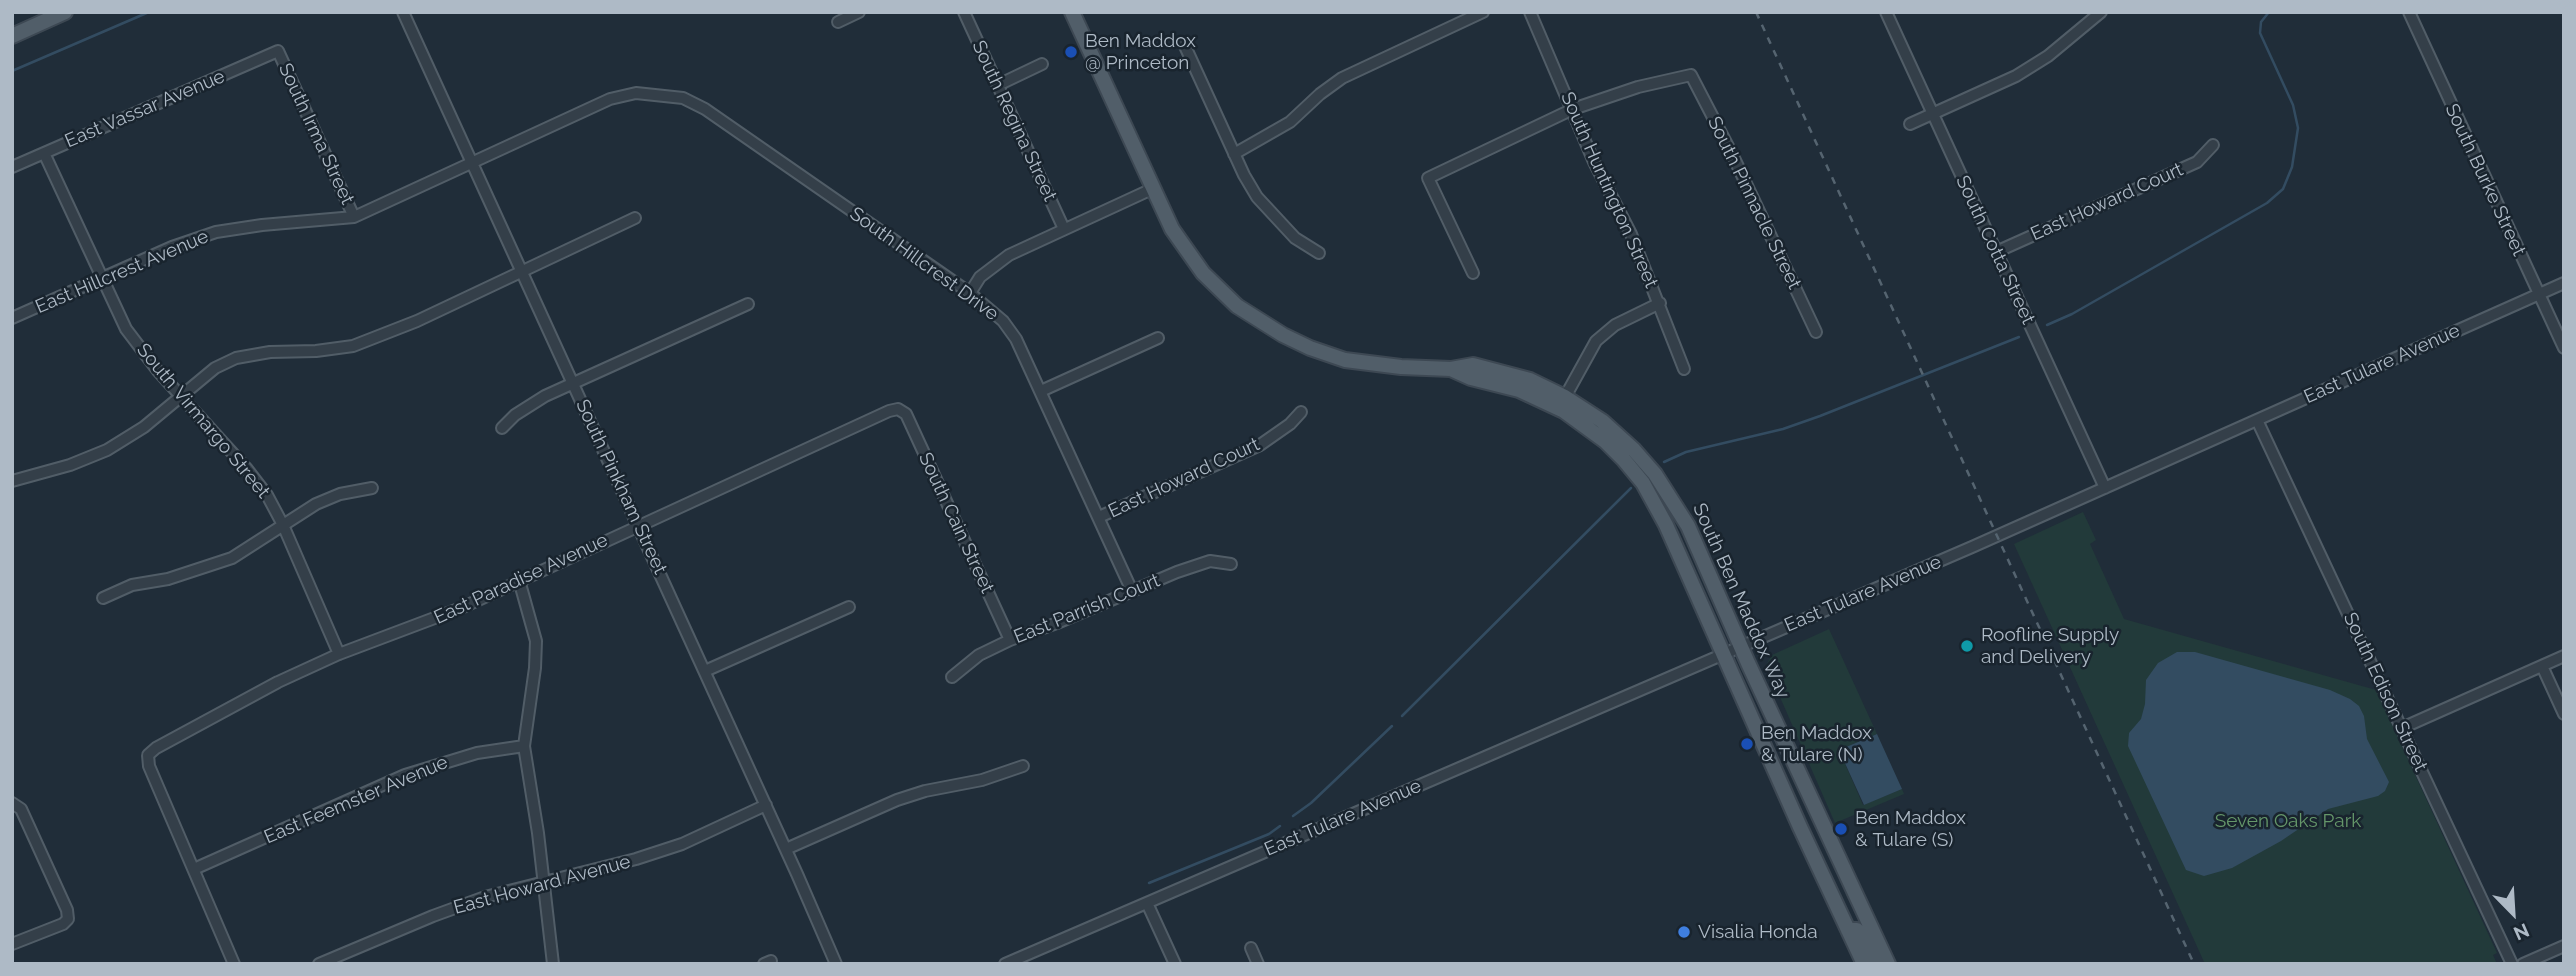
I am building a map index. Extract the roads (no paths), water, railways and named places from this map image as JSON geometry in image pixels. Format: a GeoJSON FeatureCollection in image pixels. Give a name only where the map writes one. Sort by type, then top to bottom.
{"type":"FeatureCollection","features":[{"type":"Feature","properties":{"kind":"main road"},"geometry":{"type":"LineString","coordinates":[[12,36],[65,12]]}},
{"type":"Feature","properties":{"kind":"main road","name":"South Ben Maddox Way"},"geometry":{"type":"LineString","coordinates":[[1072,12],[1172,229],[1198,267],[1231,301],[1267,327],[1301,344],[1345,360],[1389,367],[1451,369],[1473,365],[1530,380],[1565,397],[1615,432],[1634,450],[1665,487],[1688,526],[1888,964]]}},
{"type":"Feature","properties":{"kind":"main road","name":"South Ben Maddox Way"},"geometry":{"type":"LineString","coordinates":[[1451,369],[1471,378],[1519,390],[1555,406],[1588,427],[1624,460],[1643,483],[1666,525],[1722,655],[1864,964]]}},
{"type":"Feature","properties":{"kind":"main road"},"geometry":{"type":"LineString","coordinates":[[1848,930],[1857,930],[1861,935],[1875,964]]}},
{"type":"Feature","properties":{"kind":"street","name":"South Pinkham Street"},"geometry":{"type":"LineString","coordinates":[[403,12],[836,964]]}},
{"type":"Feature","properties":{"kind":"street"},"geometry":{"type":"LineString","coordinates":[[838,22],[859,12]]}},
{"type":"Feature","properties":{"kind":"street","name":"South Regina Street"},"geometry":{"type":"LineString","coordinates":[[964,12],[1064,229]]}},
{"type":"Feature","properties":{"kind":"street"},"geometry":{"type":"LineString","coordinates":[[1234,154],[1290,122],[1342,78],[1483,12]]}},
{"type":"Feature","properties":{"kind":"street","name":"South Huntington Street"},"geometry":{"type":"LineString","coordinates":[[1530,12],[1660,303],[1684,369]]}},
{"type":"Feature","properties":{"kind":"street","name":"South Cotta Street"},"geometry":{"type":"LineString","coordinates":[[1886,12],[2105,488]]}},
{"type":"Feature","properties":{"kind":"street"},"geometry":{"type":"LineString","coordinates":[[1910,124],[2016,76],[2048,56],[2101,12]]}},
{"type":"Feature","properties":{"kind":"street","name":"South Burke Street"},"geometry":{"type":"LineString","coordinates":[[2409,12],[2564,348]]}},
{"type":"Feature","properties":{"kind":"street"},"geometry":{"type":"LineString","coordinates":[[1184,44],[1234,154],[1257,197],[1295,238],[1319,253]]}},
{"type":"Feature","properties":{"kind":"street","name":"East Vassar Avenue"},"geometry":{"type":"LineString","coordinates":[[12,167],[278,51]]}},
{"type":"Feature","properties":{"kind":"street","name":"South Irma Street"},"geometry":{"type":"LineString","coordinates":[[278,51],[354,217]]}},
{"type":"Feature","properties":{"kind":"street"},"geometry":{"type":"LineString","coordinates":[[998,85],[1042,64]]}},
{"type":"Feature","properties":{"kind":"street","name":"South Pinnacle Street"},"geometry":{"type":"LineString","coordinates":[[1573,109],[1638,87],[1691,75],[1733,156],[1816,332]]}},
{"type":"Feature","properties":{"kind":"street","name":"South Hillcrest Drive"},"geometry":{"type":"LineString","coordinates":[[472,163],[610,99],[636,93],[663,94],[683,98],[705,109],[970,293],[1003,321],[1016,339],[1041,391],[1132,591]]}},
{"type":"Feature","properties":{"kind":"street"},"geometry":{"type":"LineString","coordinates":[[1473,273],[1428,178],[1573,109]]}},
{"type":"Feature","properties":{"kind":"street","name":"East Howard Court"},"geometry":{"type":"LineString","coordinates":[[1996,252],[2197,162],[2213,145]]}},
{"type":"Feature","properties":{"kind":"street","name":"South Virmargo Street"},"geometry":{"type":"LineString","coordinates":[[44,153],[126,329],[152,364],[247,469],[267,495],[283,525],[339,654]]}},
{"type":"Feature","properties":{"kind":"street","name":"East Hillcrest Avenue"},"geometry":{"type":"LineString","coordinates":[[12,318],[172,247],[216,232],[354,217],[472,163]]}},
{"type":"Feature","properties":{"kind":"street"},"geometry":{"type":"LineString","coordinates":[[970,293],[980,277],[1009,255],[1152,189]]}},
{"type":"Feature","properties":{"kind":"street"},"geometry":{"type":"LineString","coordinates":[[12,481],[70,466],[107,450],[144,427],[215,368],[236,358],[270,352],[316,351],[353,346],[417,321],[635,218]]}},
{"type":"Feature","properties":{"kind":"street","name":"East Tulare Avenue"},"geometry":{"type":"LineString","coordinates":[[1005,964],[2105,488],[2564,283]]}},
{"type":"Feature","properties":{"kind":"street"},"geometry":{"type":"LineString","coordinates":[[502,428],[515,415],[545,396],[748,303]]}},
{"type":"Feature","properties":{"kind":"street"},"geometry":{"type":"LineString","coordinates":[[1565,397],[1596,341],[1615,325],[1660,303]]}},
{"type":"Feature","properties":{"kind":"street"},"geometry":{"type":"LineString","coordinates":[[1041,391],[1158,338]]}},
{"type":"Feature","properties":{"kind":"street","name":"East Paradise Avenue"},"geometry":{"type":"LineString","coordinates":[[194,869],[149,766],[148,755],[156,748],[278,682],[339,654],[416,627],[888,411],[898,409]]}},
{"type":"Feature","properties":{"kind":"street","name":"South Cain Street"},"geometry":{"type":"LineString","coordinates":[[898,409],[906,414],[1010,640]]}},
{"type":"Feature","properties":{"kind":"street","name":"East Howard Court"},"geometry":{"type":"LineString","coordinates":[[1099,517],[1260,445],[1290,425],[1301,412]]}},
{"type":"Feature","properties":{"kind":"street","name":"South Edison Street"},"geometry":{"type":"LineString","coordinates":[[2258,420],[2512,964]]}},
{"type":"Feature","properties":{"kind":"street"},"geometry":{"type":"LineString","coordinates":[[103,598],[132,585],[168,579],[232,558],[316,504],[340,494],[372,488]]}},
{"type":"Feature","properties":{"kind":"street","name":"East Parrish Court"},"geometry":{"type":"LineString","coordinates":[[952,677],[979,655],[1010,640],[1177,572],[1210,561],[1231,564]]}},
{"type":"Feature","properties":{"kind":"street"},"geometry":{"type":"LineString","coordinates":[[519,580],[536,641],[524,746],[553,964]]}},
{"type":"Feature","properties":{"kind":"street"},"geometry":{"type":"LineString","coordinates":[[705,671],[849,607]]}},
{"type":"Feature","properties":{"kind":"street"},"geometry":{"type":"LineString","coordinates":[[2402,728],[2564,656]]}},
{"type":"Feature","properties":{"kind":"street"},"geometry":{"type":"LineString","coordinates":[[2542,666],[2564,714]]}},
{"type":"Feature","properties":{"kind":"street","name":"East Feemster Avenue"},"geometry":{"type":"LineString","coordinates":[[194,869],[405,775],[477,753],[524,746]]}},
{"type":"Feature","properties":{"kind":"street"},"geometry":{"type":"LineString","coordinates":[[786,849],[897,800],[925,791],[982,780],[1023,766]]}},
{"type":"Feature","properties":{"kind":"street"},"geometry":{"type":"LineString","coordinates":[[12,944],[63,924],[68,919],[68,910],[21,809],[14,803]]}},
{"type":"Feature","properties":{"kind":"street","name":"East Howard Avenue"},"geometry":{"type":"LineString","coordinates":[[319,964],[433,916],[485,898],[636,859],[682,844],[765,805]]}},
{"type":"Feature","properties":{"kind":"street"},"geometry":{"type":"LineString","coordinates":[[194,869],[234,964]]}},
{"type":"Feature","properties":{"kind":"street"},"geometry":{"type":"LineString","coordinates":[[1147,903],[1175,964]]}},
{"type":"Feature","properties":{"kind":"street"},"geometry":{"type":"LineString","coordinates":[[2523,964],[2564,946]]}},
{"type":"Feature","properties":{"kind":"street"},"geometry":{"type":"LineString","coordinates":[[1251,948],[1258,964]]}},
{"type":"Feature","properties":{"kind":"water"},"geometry":{"type":"Polygon","coordinates":[[[2177,652],[2195,652],[2330,690],[2350,699],[2359,706],[2364,716],[2367,739],[2389,782],[2385,791],[2378,796],[2328,809],[2281,841],[2232,868],[2204,876],[2186,870],[2128,746],[2129,733],[2141,719],[2146,680],[2158,663],[2177,652]]]}},
{"type":"Feature","properties":{"kind":"water"},"geometry":{"type":"Polygon","coordinates":[[[1877,734],[1902,789],[1864,805],[1839,750],[1877,734]]]}},
{"type":"Feature","properties":{"kind":"waterway"},"geometry":{"type":"LineString","coordinates":[[12,71],[149,12]]}},
{"type":"Feature","properties":{"kind":"waterway"},"geometry":{"type":"LineString","coordinates":[[2047,325],[2072,314],[2267,203],[2283,189],[2292,167],[2298,128],[2293,105],[2260,33],[2261,22],[2269,12]]}},
{"type":"Feature","properties":{"kind":"waterway"},"geometry":{"type":"LineString","coordinates":[[1664,462],[1686,452],[1783,429],[1820,416],[2019,337]]}},
{"type":"Feature","properties":{"kind":"waterway"},"geometry":{"type":"LineString","coordinates":[[1402,716],[1631,488]]}},
{"type":"Feature","properties":{"kind":"waterway"},"geometry":{"type":"LineString","coordinates":[[1293,816],[1311,803],[1392,726]]}},
{"type":"Feature","properties":{"kind":"waterway"},"geometry":{"type":"LineString","coordinates":[[1149,883],[1269,834],[1280,826]]}},
{"type":"Feature","properties":{"kind":"railway"},"geometry":{"type":"LineString","coordinates":[[1756,12],[2194,964]]}},
{"type":"Feature","properties":{"kind":"place","name":"Ben Maddox @ Princeton"},"geometry":{"type":"Point","coordinates":[1071,52]}},
{"type":"Feature","properties":{"kind":"place","name":"Roofline Supply and Delivery"},"geometry":{"type":"Point","coordinates":[1967,646]}},
{"type":"Feature","properties":{"kind":"place","name":"Ben Maddox & Tulare (N)"},"geometry":{"type":"Point","coordinates":[1747,744]}},
{"type":"Feature","properties":{"kind":"place","name":"Ben Maddox & Tulare (S)"},"geometry":{"type":"Point","coordinates":[1841,829]}},
{"type":"Feature","properties":{"kind":"place","name":"Visalia Honda"},"geometry":{"type":"Point","coordinates":[1684,932]}},
{"type":"Feature","properties":{"kind":"park label","name":"Seven Oaks Park"},"geometry":{"type":"Point","coordinates":[2288,821]}}]}
